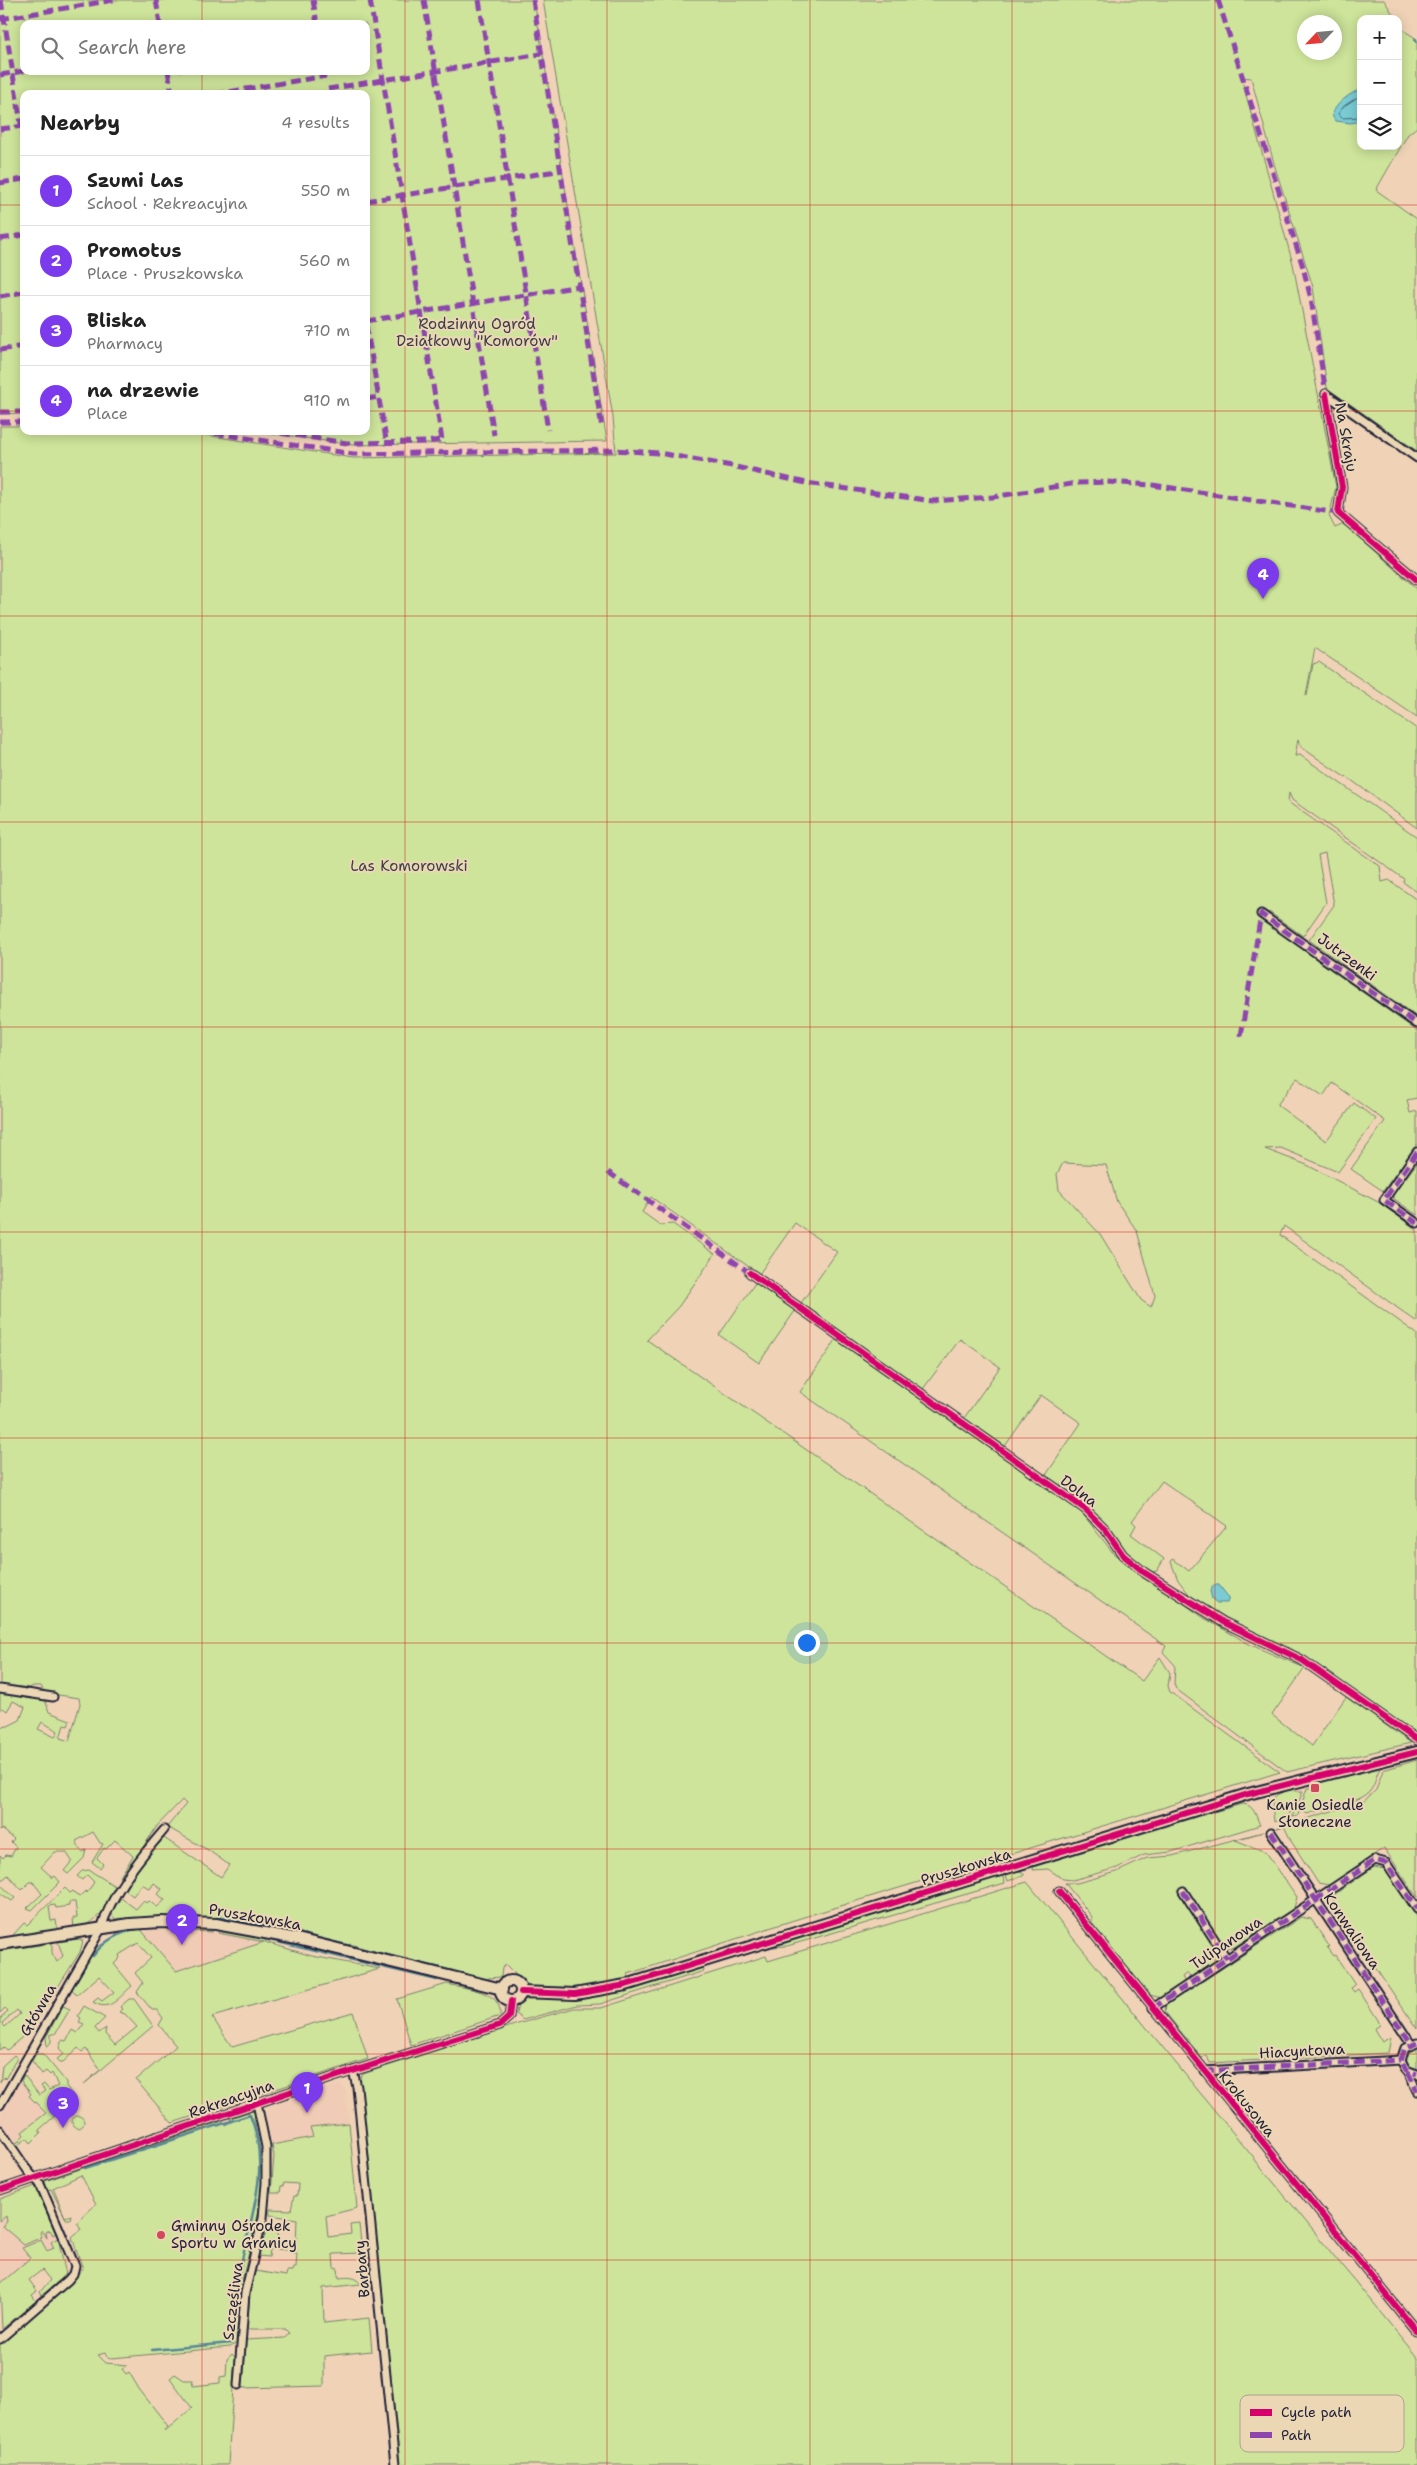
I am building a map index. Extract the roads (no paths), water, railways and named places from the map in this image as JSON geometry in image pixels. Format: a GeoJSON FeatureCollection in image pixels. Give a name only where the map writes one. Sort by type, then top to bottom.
{"type":"FeatureCollection","features":[{"type":"Feature","properties":{"kind":"street","name":"Na Skraju"},"geometry":{"type":"LineString","coordinates":[[1417,458],[1326,394],[1342,487],[1338,513],[1417,580]]}},
{"type":"Feature","properties":{"kind":"street","name":"Jutrzenki"},"geometry":{"type":"LineString","coordinates":[[1261,914],[1417,1024]]}},
{"type":"Feature","properties":{"kind":"street"},"geometry":{"type":"LineString","coordinates":[[1417,1152],[1384,1200],[1417,1222]]}},
{"type":"Feature","properties":{"kind":"street","name":"Dolna"},"geometry":{"type":"LineString","coordinates":[[750,1273],[1085,1509],[1105,1528],[1123,1555],[1145,1573],[1223,1622],[1302,1660],[1417,1740]]}},
{"type":"Feature","properties":{"kind":"street"},"geometry":{"type":"LineString","coordinates":[[0,1689],[53,1697]]}},
{"type":"Feature","properties":{"kind":"street","name":"Pruszkowska"},"geometry":{"type":"LineString","coordinates":[[521,1992],[575,1994],[626,1985],[1264,1789],[1417,1752]]}},
{"type":"Feature","properties":{"kind":"street","name":"Główna"},"geometry":{"type":"LineString","coordinates":[[0,2105],[136,1864],[164,1830]]}},
{"type":"Feature","properties":{"kind":"street","name":"Konwaliowa"},"geometry":{"type":"LineString","coordinates":[[1271,1832],[1314,1900],[1414,2043]]}},
{"type":"Feature","properties":{"kind":"street","name":"Tulipanowa"},"geometry":{"type":"LineString","coordinates":[[1153,2008],[1373,1861],[1381,1860],[1386,1863],[1417,1909]]}},
{"type":"Feature","properties":{"kind":"street","name":"Krokusowa"},"geometry":{"type":"LineString","coordinates":[[1059,1891],[1417,2332]]}},
{"type":"Feature","properties":{"kind":"street"},"geometry":{"type":"LineString","coordinates":[[1183,1891],[1227,1959]]}},
{"type":"Feature","properties":{"kind":"street","name":"Pruszkowska"},"geometry":{"type":"LineString","coordinates":[[0,1944],[148,1922],[221,1924],[297,1939],[502,1989]]}},
{"type":"Feature","properties":{"kind":"street"},"geometry":{"type":"LineString","coordinates":[[513,1981],[520,1985],[521,1992],[518,1998],[511,2001],[504,1997],[502,1989],[506,1982],[513,1981]]}},
{"type":"Feature","properties":{"kind":"street","name":"Rekreacyjna"},"geometry":{"type":"LineString","coordinates":[[0,2190],[257,2103],[502,2024],[509,2017],[511,2001]]}},
{"type":"Feature","properties":{"kind":"street"},"geometry":{"type":"LineString","coordinates":[[1414,2043],[1403,2050],[1401,2060],[1417,2091]]}},
{"type":"Feature","properties":{"kind":"street","name":"Hiacyntowa"},"geometry":{"type":"LineString","coordinates":[[1204,2071],[1401,2060]]}},
{"type":"Feature","properties":{"kind":"street","name":"Barbary"},"geometry":{"type":"LineString","coordinates":[[354,2071],[395,2465]]}},
{"type":"Feature","properties":{"kind":"street"},"geometry":{"type":"LineString","coordinates":[[1408,2072],[1417,2074]]}},
{"type":"Feature","properties":{"kind":"street","name":"Szczęśliwa"},"geometry":{"type":"LineString","coordinates":[[238,2385],[245,2293],[263,2218],[266,2183],[266,2147],[257,2103]]}},
{"type":"Feature","properties":{"kind":"street"},"geometry":{"type":"LineString","coordinates":[[0,2130],[40,2184],[75,2263],[74,2273],[68,2280],[0,2339]]}},
{"type":"Feature","properties":{"kind":"water"},"geometry":{"type":"Polygon","coordinates":[[[1357,91],[1357,122],[1335,121],[1332,115],[1334,111],[1348,96],[1357,91]]]}},
{"type":"Feature","properties":{"kind":"water"},"geometry":{"type":"Polygon","coordinates":[[[1214,1585],[1219,1585],[1229,1598],[1227,1603],[1217,1603],[1212,1599],[1210,1591],[1214,1585]]]}},
{"type":"Feature","properties":{"kind":"waterway"},"geometry":{"type":"LineString","coordinates":[[218,1917],[285,1930],[452,1971]]}},
{"type":"Feature","properties":{"kind":"waterway"},"geometry":{"type":"LineString","coordinates":[[93,1956],[114,1937],[141,1928]]}},
{"type":"Feature","properties":{"kind":"waterway"},"geometry":{"type":"LineString","coordinates":[[169,1928],[208,1929]]}},
{"type":"Feature","properties":{"kind":"waterway"},"geometry":{"type":"LineString","coordinates":[[221,1930],[231,1932]]}},
{"type":"Feature","properties":{"kind":"waterway"},"geometry":{"type":"LineString","coordinates":[[244,1934],[437,1980]]}},
{"type":"Feature","properties":{"kind":"waterway"},"geometry":{"type":"LineString","coordinates":[[85,2168],[250,2115],[257,2137],[259,2180],[237,2286]]}},
{"type":"Feature","properties":{"kind":"waterway"},"geometry":{"type":"LineString","coordinates":[[152,2350],[232,2343],[237,2289]]}},
{"type":"Feature","properties":{"kind":"place","name":"na drzewie"},"geometry":{"type":"Point","coordinates":[1263,599]}},
{"type":"Feature","properties":{"kind":"place","name":"Kanie Osiedle Słoneczne"},"geometry":{"type":"Point","coordinates":[1315,1788]}},
{"type":"Feature","properties":{"kind":"place","name":"Promotus"},"geometry":{"type":"Point","coordinates":[182,1945]}},
{"type":"Feature","properties":{"kind":"place","name":"Szumi Las"},"geometry":{"type":"Point","coordinates":[307,2113]}},
{"type":"Feature","properties":{"kind":"place","name":"Bliska"},"geometry":{"type":"Point","coordinates":[63,2128]}},
{"type":"Feature","properties":{"kind":"place","name":"Gminny Ośrodek Sportu w Granicy"},"geometry":{"type":"Point","coordinates":[161,2235]}},
{"type":"Feature","properties":{"kind":"park label","name":"Rodzinny Ogród Działkowy \"Komorów\""},"geometry":{"type":"Point","coordinates":[477,332]}},
{"type":"Feature","properties":{"kind":"park label","name":"Las Komorowski"},"geometry":{"type":"Point","coordinates":[409,866]}}]}
